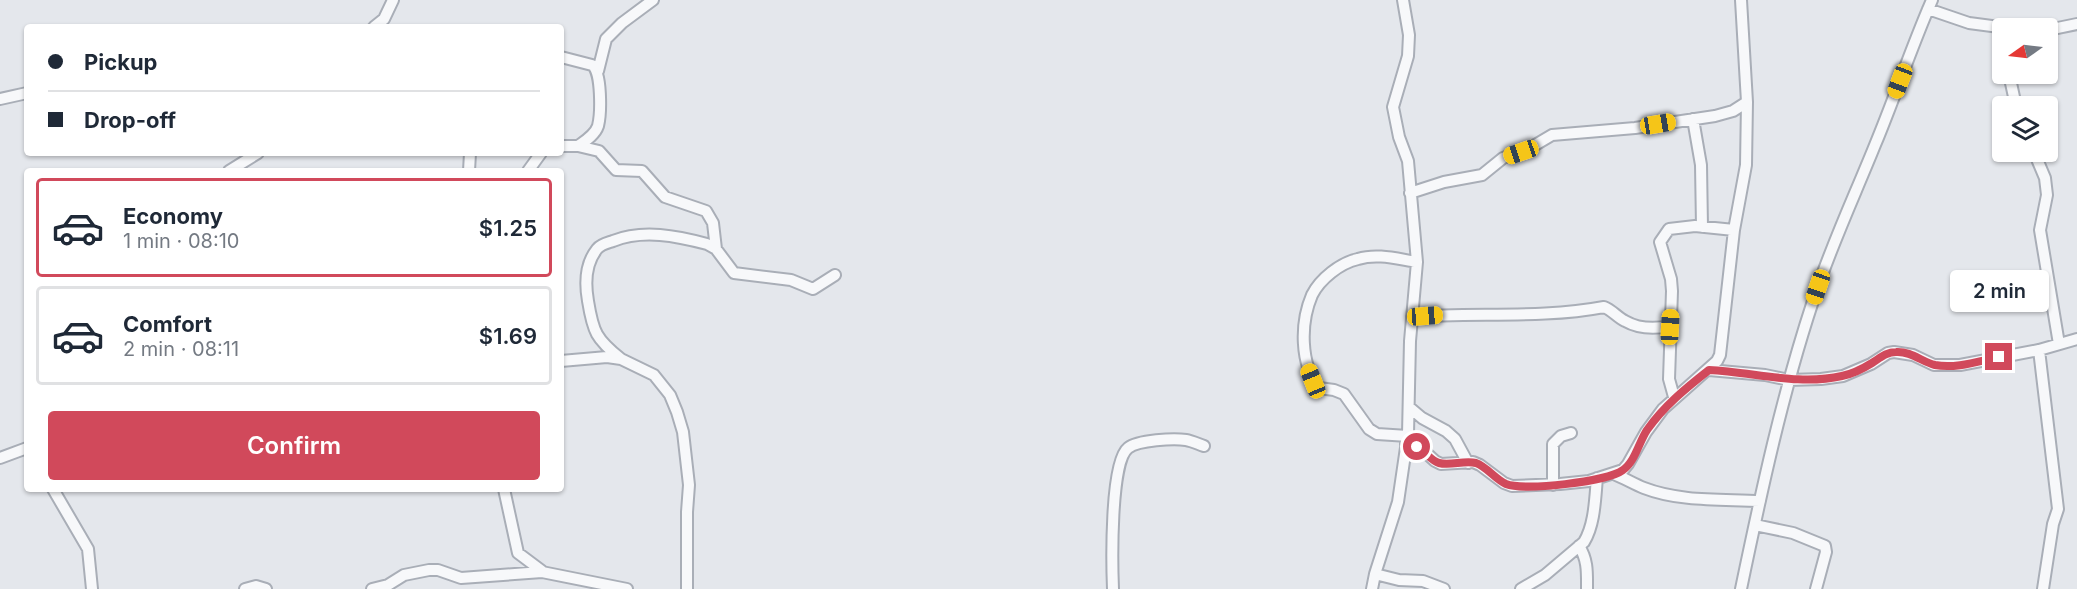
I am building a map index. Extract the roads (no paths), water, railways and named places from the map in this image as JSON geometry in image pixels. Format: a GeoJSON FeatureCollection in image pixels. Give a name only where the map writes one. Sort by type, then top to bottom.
{"type":"FeatureCollection","features":[{"type":"Feature","properties":{"kind":"street"},"geometry":{"type":"LineString","coordinates":[[386,23],[393,0]]}},
{"type":"Feature","properties":{"kind":"street"},"geometry":{"type":"LineString","coordinates":[[578,146],[588,139],[598,125],[600,84],[598,71],[606,39],[622,23],[653,0]]}},
{"type":"Feature","properties":{"kind":"street"},"geometry":{"type":"LineString","coordinates":[[1372,589],[1398,502],[1407,440],[1412,317],[1417,262],[1408,161],[1399,137],[1393,107],[1408,56],[1409,35],[1403,0]]}},
{"type":"Feature","properties":{"kind":"street"},"geometry":{"type":"LineString","coordinates":[[1417,262],[1371,256],[1356,259],[1342,265],[1327,276],[1311,296],[1305,334],[1307,364],[1313,381],[1319,388],[1344,394],[1369,429],[1377,434],[1407,440],[1441,464],[1480,465],[1504,483],[1512,486],[1553,485],[1597,478],[1623,470],[1629,464],[1646,432],[1674,397],[1709,370],[1720,355],[1734,230],[1746,165],[1748,102],[1741,0]]}},
{"type":"Feature","properties":{"kind":"street"},"geometry":{"type":"LineString","coordinates":[[1741,589],[1789,380],[1829,255],[1930,5],[1970,23],[1992,26]]}},
{"type":"Feature","properties":{"kind":"street"},"geometry":{"type":"LineString","coordinates":[[2058,28],[2077,24]]}},
{"type":"Feature","properties":{"kind":"street"},"geometry":{"type":"LineString","coordinates":[[564,58],[592,65],[598,71]]}},
{"type":"Feature","properties":{"kind":"street"},"geometry":{"type":"LineString","coordinates":[[0,99],[24,94]]}},
{"type":"Feature","properties":{"kind":"street"},"geometry":{"type":"LineString","coordinates":[[1410,193],[1444,182],[1482,176],[1503,158],[1530,148],[1552,135],[1635,128],[1715,116],[1732,111],[1748,102]]}},
{"type":"Feature","properties":{"kind":"street"},"geometry":{"type":"LineString","coordinates":[[1693,118],[1701,165],[1702,227]]}},
{"type":"Feature","properties":{"kind":"street"},"geometry":{"type":"LineString","coordinates":[[564,146],[578,146],[599,151],[616,170],[642,171],[665,197],[706,211],[712,223],[716,249],[734,273],[791,280],[813,289],[835,275]]}},
{"type":"Feature","properties":{"kind":"street"},"geometry":{"type":"LineString","coordinates":[[234,168],[253,156]]}},
{"type":"Feature","properties":{"kind":"street"},"geometry":{"type":"LineString","coordinates":[[2038,162],[2045,178],[2047,195],[2040,230],[2059,344]]}},
{"type":"Feature","properties":{"kind":"street"},"geometry":{"type":"LineString","coordinates":[[1674,397],[1669,379],[1671,285],[1660,242],[1669,229],[1702,227],[1734,230]]}},
{"type":"Feature","properties":{"kind":"street"},"geometry":{"type":"LineString","coordinates":[[687,589],[689,485],[683,432],[678,412],[670,395],[654,375],[621,359],[598,339],[585,287],[589,262],[598,247],[624,236],[646,234],[695,241],[716,249]]}},
{"type":"Feature","properties":{"kind":"street"},"geometry":{"type":"LineString","coordinates":[[1412,317],[1578,312],[1604,307],[1626,322],[1644,328],[1670,327]]}},
{"type":"Feature","properties":{"kind":"street"},"geometry":{"type":"LineString","coordinates":[[1709,370],[1765,375],[1789,380],[1844,376],[1894,352],[1913,355],[1934,365],[1960,365],[2039,350],[2077,339]]}},
{"type":"Feature","properties":{"kind":"street"},"geometry":{"type":"LineString","coordinates":[[2039,350],[2058,510],[2053,524],[2043,589]]}},
{"type":"Feature","properties":{"kind":"street"},"geometry":{"type":"LineString","coordinates":[[564,361],[607,357],[621,359]]}},
{"type":"Feature","properties":{"kind":"street"},"geometry":{"type":"LineString","coordinates":[[1409,407],[1455,439],[1468,463]]}},
{"type":"Feature","properties":{"kind":"street"},"geometry":{"type":"LineString","coordinates":[[1553,485],[1553,444],[1561,436],[1571,433]]}},
{"type":"Feature","properties":{"kind":"street"},"geometry":{"type":"LineString","coordinates":[[1113,589],[1114,504],[1122,455],[1136,444],[1168,440],[1186,440],[1204,446]]}},
{"type":"Feature","properties":{"kind":"street"},"geometry":{"type":"LineString","coordinates":[[0,458],[24,449]]}},
{"type":"Feature","properties":{"kind":"street"},"geometry":{"type":"LineString","coordinates":[[1614,474],[1644,488],[1667,495],[1760,501]]}},
{"type":"Feature","properties":{"kind":"street"},"geometry":{"type":"LineString","coordinates":[[1521,589],[1545,575],[1588,537],[1597,478]]}},
{"type":"Feature","properties":{"kind":"street"},"geometry":{"type":"LineString","coordinates":[[55,492],[88,549],[92,589]]}},
{"type":"Feature","properties":{"kind":"street"},"geometry":{"type":"LineString","coordinates":[[505,492],[518,553],[542,572]]}},
{"type":"Feature","properties":{"kind":"street"},"geometry":{"type":"LineString","coordinates":[[1755,525],[1793,533],[1825,546],[1826,552],[1816,589]]}},
{"type":"Feature","properties":{"kind":"street"},"geometry":{"type":"LineString","coordinates":[[1579,546],[1585,555],[1587,589]]}},
{"type":"Feature","properties":{"kind":"street"},"geometry":{"type":"LineString","coordinates":[[372,589],[388,585],[404,575],[438,570],[461,578],[542,572],[627,589]]}},
{"type":"Feature","properties":{"kind":"street"},"geometry":{"type":"LineString","coordinates":[[1375,574],[1399,580],[1423,581],[1444,589]]}},
{"type":"Feature","properties":{"kind":"street"},"geometry":{"type":"LineString","coordinates":[[399,589],[404,575]]}},
{"type":"Feature","properties":{"kind":"street"},"geometry":{"type":"LineString","coordinates":[[245,589],[256,586],[266,589]]}}]}
